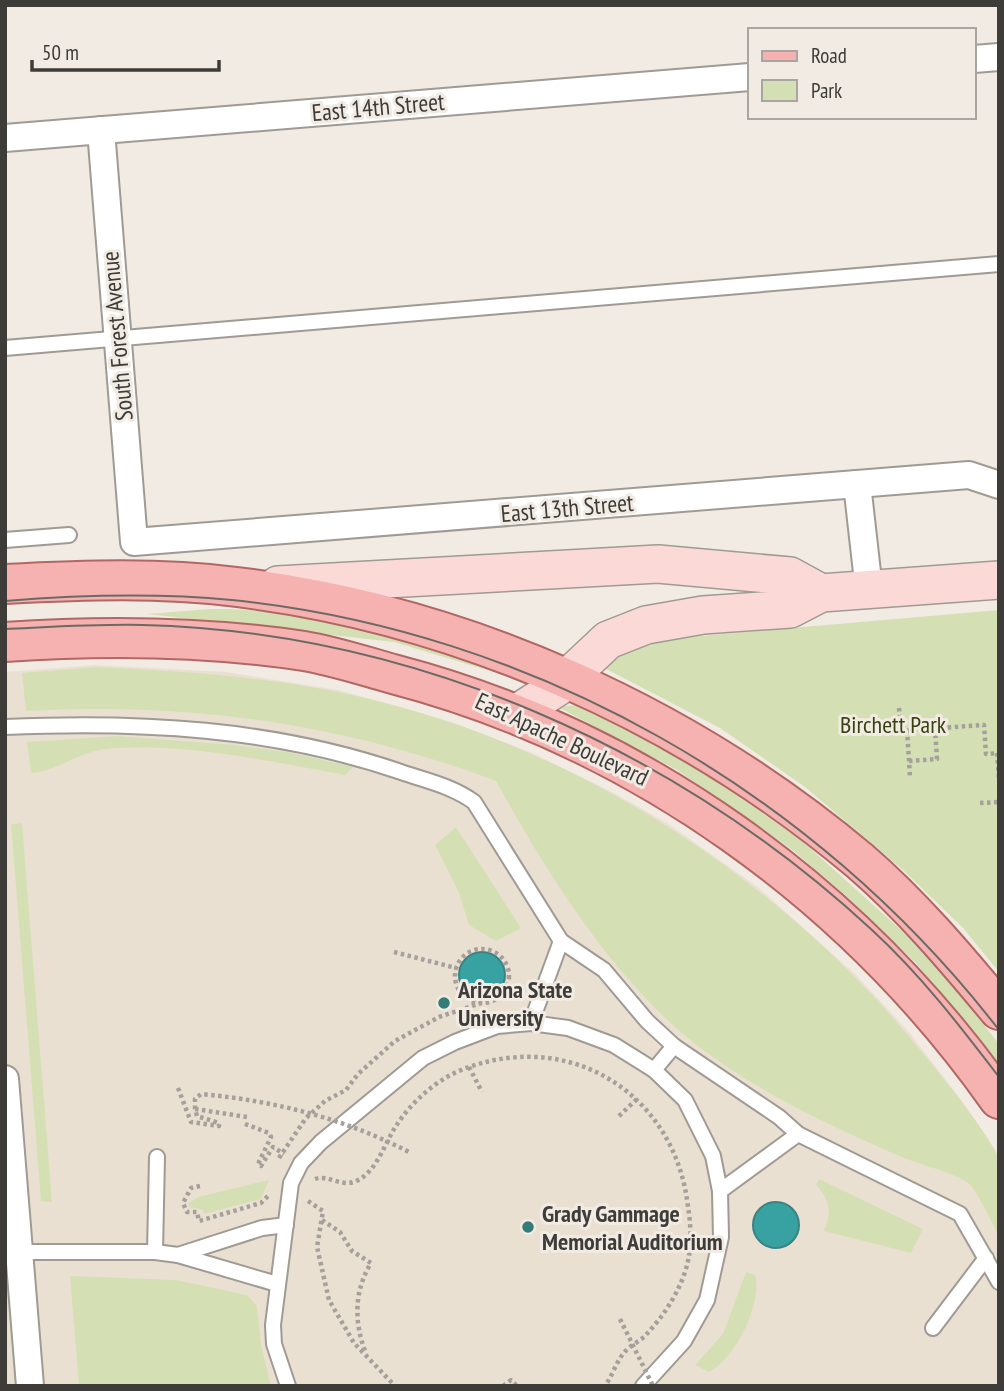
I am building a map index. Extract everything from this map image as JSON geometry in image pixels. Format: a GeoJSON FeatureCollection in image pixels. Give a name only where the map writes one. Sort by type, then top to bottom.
{"type":"FeatureCollection","features":[{"type":"Feature","properties":{"kind":"main road"},"geometry":{"type":"LineString","coordinates":[[5,583],[115,579],[236,587],[313,599],[399,619],[499,651],[566,678],[704,749],[805,818],[861,862],[918,917],[999,1010]]}},
{"type":"Feature","properties":{"kind":"main road","name":"East Apache Boulevard"},"geometry":{"type":"LineString","coordinates":[[5,642],[92,636],[155,637],[307,652],[441,686],[516,714],[663,785],[771,858],[879,956],[929,1010],[999,1099]]}},
{"type":"Feature","properties":{"kind":"street"},"geometry":{"type":"LineString","coordinates":[[976,59],[999,57]]}},
{"type":"Feature","properties":{"kind":"street","name":"East 14th Street"},"geometry":{"type":"LineString","coordinates":[[5,138],[748,77]]}},
{"type":"Feature","properties":{"kind":"street","name":"South Forest Avenue"},"geometry":{"type":"LineString","coordinates":[[101,130],[134,542]]}},
{"type":"Feature","properties":{"kind":"street","name":"East 13th Street"},"geometry":{"type":"LineString","coordinates":[[134,542],[970,475],[999,485]]}},
{"type":"Feature","properties":{"kind":"street"},"geometry":{"type":"LineString","coordinates":[[857,484],[869,590]]}},
{"type":"Feature","properties":{"kind":"street"},"geometry":{"type":"LineString","coordinates":[[236,587],[658,564],[790,576],[821,593]]}},
{"type":"Feature","properties":{"kind":"street"},"geometry":{"type":"LineString","coordinates":[[516,714],[566,678],[608,640],[646,625],[703,615],[790,609],[821,593],[999,580]]}},
{"type":"Feature","properties":{"kind":"street"},"geometry":{"type":"LineString","coordinates":[[5,1079],[12,1252],[30,1386]]}},
{"type":"Feature","properties":{"kind":"lane"},"geometry":{"type":"LineString","coordinates":[[5,348],[999,264]]}},
{"type":"Feature","properties":{"kind":"lane"},"geometry":{"type":"LineString","coordinates":[[5,540],[69,534]]}},
{"type":"Feature","properties":{"kind":"lane"},"geometry":{"type":"LineString","coordinates":[[5,727],[159,726],[275,738],[359,757],[457,790],[474,802],[561,941],[604,970],[646,1021],[674,1046],[779,1117],[798,1134],[960,1214],[999,1282]]}},
{"type":"Feature","properties":{"kind":"lane"},"geometry":{"type":"LineString","coordinates":[[531,1023],[561,941]]}},
{"type":"Feature","properties":{"kind":"lane"},"geometry":{"type":"LineString","coordinates":[[288,1386],[274,1344],[277,1284],[291,1182],[301,1164],[373,1096],[423,1058],[497,1026],[531,1023],[568,1028],[614,1045],[654,1070],[685,1100],[713,1156],[720,1191],[721,1237],[707,1300],[684,1341],[643,1386]]}},
{"type":"Feature","properties":{"kind":"lane"},"geometry":{"type":"LineString","coordinates":[[654,1070],[674,1046]]}},
{"type":"Feature","properties":{"kind":"lane"},"geometry":{"type":"LineString","coordinates":[[720,1191],[798,1134]]}},
{"type":"Feature","properties":{"kind":"lane"},"geometry":{"type":"LineString","coordinates":[[155,1252],[157,1157]]}},
{"type":"Feature","properties":{"kind":"lane"},"geometry":{"type":"LineString","coordinates":[[178,1255],[262,1228],[286,1226]]}},
{"type":"Feature","properties":{"kind":"lane"},"geometry":{"type":"LineString","coordinates":[[12,1252],[155,1252],[178,1255],[277,1284]]}},
{"type":"Feature","properties":{"kind":"lane"},"geometry":{"type":"LineString","coordinates":[[933,1328],[986,1258]]}},
{"type":"Feature","properties":{"kind":"path"},"geometry":{"type":"LineString","coordinates":[[899,708],[901,731],[984,725],[986,754],[998,753],[999,779]]}},
{"type":"Feature","properties":{"kind":"path"},"geometry":{"type":"LineString","coordinates":[[909,761],[937,759],[935,728]]}},
{"type":"Feature","properties":{"kind":"path"},"geometry":{"type":"LineString","coordinates":[[907,730],[910,777]]}},
{"type":"Feature","properties":{"kind":"path"},"geometry":{"type":"LineString","coordinates":[[980,803],[999,802]]}},
{"type":"Feature","properties":{"kind":"path"},"geometry":{"type":"LineString","coordinates":[[487,949],[502,958],[509,974],[508,984],[497,998],[489,1002],[472,1001],[459,990],[456,968],[469,952],[487,949]]}},
{"type":"Feature","properties":{"kind":"path"},"geometry":{"type":"LineString","coordinates":[[394,952],[456,968]]}},
{"type":"Feature","properties":{"kind":"path"},"geometry":{"type":"LineString","coordinates":[[307,1187],[323,1177],[345,1184],[356,1181],[373,1167],[396,1125],[423,1095],[445,1078],[469,1067],[523,1057],[569,1060],[591,1068],[637,1099],[660,1127],[685,1178],[690,1241],[687,1265],[676,1294],[659,1321],[624,1353],[605,1386]]}},
{"type":"Feature","properties":{"kind":"path"},"geometry":{"type":"LineString","coordinates":[[469,1067],[482,1092]]}},
{"type":"Feature","properties":{"kind":"path"},"geometry":{"type":"LineString","coordinates":[[178,1088],[191,1122],[219,1126],[219,1123],[197,1116],[195,1099],[201,1094],[279,1104],[352,1125],[410,1152]]}},
{"type":"Feature","properties":{"kind":"path"},"geometry":{"type":"LineString","coordinates":[[618,1116],[637,1099]]}},
{"type":"Feature","properties":{"kind":"path"},"geometry":{"type":"LineString","coordinates":[[195,1109],[247,1117]]}},
{"type":"Feature","properties":{"kind":"path"},"geometry":{"type":"LineString","coordinates":[[245,1124],[269,1133],[271,1137],[258,1164],[261,1166],[272,1147],[285,1154]]}},
{"type":"Feature","properties":{"kind":"path"},"geometry":{"type":"LineString","coordinates":[[306,1196],[310,1205],[323,1211],[317,1247],[330,1300],[354,1343],[396,1386]]}},
{"type":"Feature","properties":{"kind":"path"},"geometry":{"type":"LineString","coordinates":[[322,1219],[341,1232],[352,1251],[371,1263],[361,1280],[357,1297],[359,1335],[366,1353]]}},
{"type":"Feature","properties":{"kind":"path"},"geometry":{"type":"LineString","coordinates":[[620,1319],[653,1386]]}},
{"type":"Feature","properties":{"kind":"path"},"geometry":{"type":"LineString","coordinates":[[384,1386],[388,1380]]}},
{"type":"Feature","properties":{"kind":"path"},"geometry":{"type":"LineString","coordinates":[[503,1386],[511,1380],[517,1386]]}},
{"type":"Feature","properties":{"kind":"shaded area","name":"Arizona State University"},"geometry":{"type":"Polygon","coordinates":[[[96,665],[226,672],[338,690],[452,722],[530,752],[612,792],[667,823],[759,888],[855,974],[909,1032],[965,1105],[999,1156],[999,1386],[5,1386],[5,672],[96,665]]]}},
{"type":"Feature","properties":{"kind":"green space"},"geometry":{"type":"Polygon","coordinates":[[[210,609],[274,612],[341,624],[439,651],[498,670],[513,678],[394,642],[147,614],[210,609]]]}},
{"type":"Feature","properties":{"kind":"green space","name":"Birchett Park"},"geometry":{"type":"Polygon","coordinates":[[[999,610],[999,972],[963,928],[903,870],[805,787],[720,728],[606,669],[605,664],[640,643],[665,639],[999,610]]]}},
{"type":"Feature","properties":{"kind":"green space"},"geometry":{"type":"Polygon","coordinates":[[[97,667],[188,672],[278,682],[338,692],[416,712],[492,738],[566,770],[637,808],[704,851],[769,899],[829,952],[911,1039],[967,1108],[994,1149],[1000,1170],[999,1236],[967,1182],[897,1155],[798,1109],[728,1068],[674,1026],[643,996],[588,928],[538,854],[496,781],[380,744],[264,721],[147,710],[26,711],[22,673],[97,667]]]}},
{"type":"Feature","properties":{"kind":"green space"},"geometry":{"type":"Polygon","coordinates":[[[576,705],[686,760],[801,840],[900,929],[949,981],[999,1044],[999,1066],[916,963],[843,893],[791,849],[677,770],[558,707],[576,705]]]}},
{"type":"Feature","properties":{"kind":"green space"},"geometry":{"type":"Polygon","coordinates":[[[117,736],[235,745],[293,753],[353,767],[345,775],[196,750],[136,748],[96,751],[50,769],[31,773],[27,742],[117,736]]]}},
{"type":"Feature","properties":{"kind":"green space"},"geometry":{"type":"Polygon","coordinates":[[[22,823],[52,1202],[41,1201],[11,824],[22,823]]]}},
{"type":"Feature","properties":{"kind":"green space"},"geometry":{"type":"Polygon","coordinates":[[[456,827],[521,928],[496,941],[469,925],[459,893],[435,845],[456,827]]]}},
{"type":"Feature","properties":{"kind":"green space"},"geometry":{"type":"Polygon","coordinates":[[[819,1179],[923,1229],[911,1253],[824,1231],[828,1206],[816,1185],[819,1179]]]}},
{"type":"Feature","properties":{"kind":"green space"},"geometry":{"type":"Polygon","coordinates":[[[269,1180],[261,1199],[204,1214],[203,1210],[189,1207],[189,1203],[198,1197],[269,1180]]]}},
{"type":"Feature","properties":{"kind":"green space"},"geometry":{"type":"Polygon","coordinates":[[[746,1272],[755,1275],[755,1301],[751,1315],[737,1343],[719,1365],[709,1372],[695,1365],[723,1334],[746,1272]]]}},
{"type":"Feature","properties":{"kind":"green space"},"geometry":{"type":"Polygon","coordinates":[[[70,1276],[176,1280],[247,1295],[257,1306],[261,1345],[271,1386],[79,1386],[70,1276]]]}},
{"type":"Feature","properties":{"kind":"water"},"geometry":{"type":"Polygon","coordinates":[[[482,952],[498,959],[505,975],[498,991],[482,998],[466,991],[459,975],[466,959],[482,952]]]}},
{"type":"Feature","properties":{"kind":"water"},"geometry":{"type":"Polygon","coordinates":[[[776,1202],[792,1209],[799,1225],[792,1241],[776,1248],[760,1241],[753,1225],[760,1209],[776,1202]]]}},
{"type":"Feature","properties":{"kind":"tram line"},"geometry":{"type":"LineString","coordinates":[[5,601],[118,596],[232,600],[344,618],[453,647],[559,687],[659,737],[755,797],[844,866],[925,944],[999,1030]]}},
{"type":"Feature","properties":{"kind":"tram line"},"geometry":{"type":"LineString","coordinates":[[5,629],[143,625],[244,633],[343,650],[440,676],[534,712],[626,755],[713,806],[795,865],[872,930],[907,964],[999,1077]]}},
{"type":"Feature","properties":{"kind":"place","name":"Arizona State University"},"geometry":{"type":"Point","coordinates":[444,1003]}},
{"type":"Feature","properties":{"kind":"place","name":"Grady Gammage Memorial Auditorium"},"geometry":{"type":"Point","coordinates":[528,1227]}}]}
